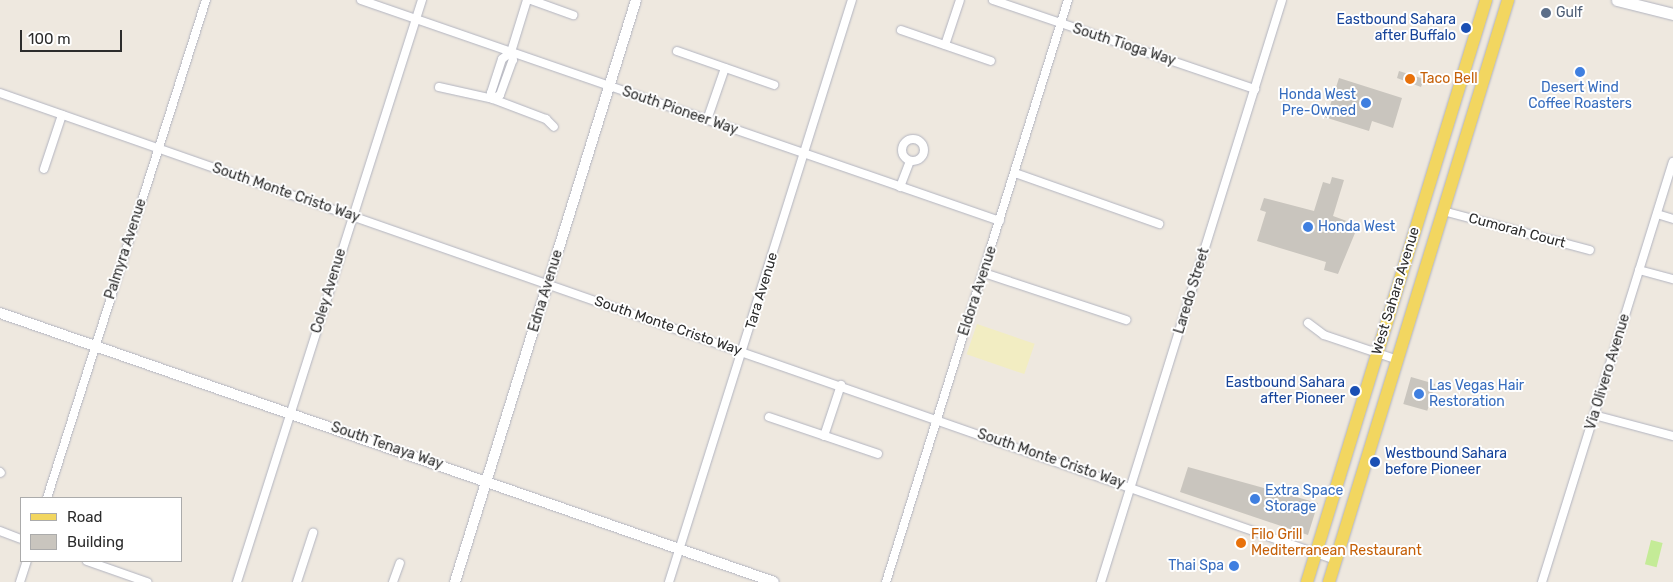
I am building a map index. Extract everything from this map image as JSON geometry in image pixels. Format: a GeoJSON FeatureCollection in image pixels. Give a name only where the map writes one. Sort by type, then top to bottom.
{"type":"FeatureCollection","features":[{"type":"Feature","properties":{"kind":"main road","name":"West Sahara Avenue"},"geometry":{"type":"LineString","coordinates":[[1307,582],[1486,0]]}},
{"type":"Feature","properties":{"kind":"main road","name":"West Sahara Avenue"},"geometry":{"type":"LineString","coordinates":[[1329,582],[1508,0]]}},
{"type":"Feature","properties":{"kind":"main road"},"geometry":{"type":"LineString","coordinates":[[1616,0],[1642,3],[1673,14]]}},
{"type":"Feature","properties":{"kind":"main road"},"geometry":{"type":"LineString","coordinates":[[1438,156],[1460,159]]}},
{"type":"Feature","properties":{"kind":"street","name":"Palmyra Avenue"},"geometry":{"type":"LineString","coordinates":[[47,497],[206,0]]}},
{"type":"Feature","properties":{"kind":"street","name":"South Pioneer Way"},"geometry":{"type":"LineString","coordinates":[[361,0],[1000,221]]}},
{"type":"Feature","properties":{"kind":"street","name":"Coley Avenue"},"geometry":{"type":"LineString","coordinates":[[237,582],[422,0]]}},
{"type":"Feature","properties":{"kind":"street"},"geometry":{"type":"LineString","coordinates":[[494,99],[491,92],[502,59],[511,52],[528,0]]}},
{"type":"Feature","properties":{"kind":"street"},"geometry":{"type":"LineString","coordinates":[[532,0],[573,15]]}},
{"type":"Feature","properties":{"kind":"street","name":"Edna Avenue"},"geometry":{"type":"LineString","coordinates":[[455,582],[636,0]]}},
{"type":"Feature","properties":{"kind":"street","name":"Tara Avenue"},"geometry":{"type":"LineString","coordinates":[[669,582],[681,550],[852,0]]}},
{"type":"Feature","properties":{"kind":"street"},"geometry":{"type":"LineString","coordinates":[[945,45],[960,0]]}},
{"type":"Feature","properties":{"kind":"street","name":"South Tioga Way"},"geometry":{"type":"LineString","coordinates":[[993,0],[1255,89]]}},
{"type":"Feature","properties":{"kind":"street","name":"Eldora Avenue"},"geometry":{"type":"LineString","coordinates":[[886,582],[1068,0]]}},
{"type":"Feature","properties":{"kind":"street","name":"Laredo Street"},"geometry":{"type":"LineString","coordinates":[[1101,582],[1282,0]]}},
{"type":"Feature","properties":{"kind":"street"},"geometry":{"type":"LineString","coordinates":[[901,30],[991,61]]}},
{"type":"Feature","properties":{"kind":"street"},"geometry":{"type":"LineString","coordinates":[[677,51],[774,85]]}},
{"type":"Feature","properties":{"kind":"street"},"geometry":{"type":"LineString","coordinates":[[707,120],[725,68]]}},
{"type":"Feature","properties":{"kind":"street"},"geometry":{"type":"LineString","coordinates":[[439,87],[494,99],[546,119],[554,127]]}},
{"type":"Feature","properties":{"kind":"street","name":"South Monte Cristo Way"},"geometry":{"type":"LineString","coordinates":[[0,94],[841,385],[1336,560]]}},
{"type":"Feature","properties":{"kind":"street"},"geometry":{"type":"LineString","coordinates":[[44,168],[62,115]]}},
{"type":"Feature","properties":{"kind":"street"},"geometry":{"type":"LineString","coordinates":[[900,187],[910,161]]}},
{"type":"Feature","properties":{"kind":"street","name":"Via Olivero Avenue"},"geometry":{"type":"LineString","coordinates":[[1542,582],[1673,162]]}},
{"type":"Feature","properties":{"kind":"street"},"geometry":{"type":"LineString","coordinates":[[1015,173],[1159,224]]}},
{"type":"Feature","properties":{"kind":"street","name":"Cumorah Court"},"geometry":{"type":"LineString","coordinates":[[1444,211],[1590,250]]}},
{"type":"Feature","properties":{"kind":"street"},"geometry":{"type":"LineString","coordinates":[[1657,214],[1673,219]]}},
{"type":"Feature","properties":{"kind":"street"},"geometry":{"type":"LineString","coordinates":[[1640,270],[1673,279]]}},
{"type":"Feature","properties":{"kind":"street"},"geometry":{"type":"LineString","coordinates":[[984,273],[1126,320]]}},
{"type":"Feature","properties":{"kind":"street","name":"South Tenaya Way"},"geometry":{"type":"LineString","coordinates":[[0,313],[774,582]]}},
{"type":"Feature","properties":{"kind":"street"},"geometry":{"type":"LineString","coordinates":[[1308,323],[1324,335],[1398,360]]}},
{"type":"Feature","properties":{"kind":"street"},"geometry":{"type":"LineString","coordinates":[[824,436],[841,385]]}},
{"type":"Feature","properties":{"kind":"street"},"geometry":{"type":"LineString","coordinates":[[1594,415],[1673,436]]}},
{"type":"Feature","properties":{"kind":"street"},"geometry":{"type":"LineString","coordinates":[[769,417],[878,454]]}},
{"type":"Feature","properties":{"kind":"street"},"geometry":{"type":"LineString","coordinates":[[0,531],[20,539]]}},
{"type":"Feature","properties":{"kind":"street"},"geometry":{"type":"LineString","coordinates":[[297,582],[313,533]]}},
{"type":"Feature","properties":{"kind":"street"},"geometry":{"type":"LineString","coordinates":[[20,582],[27,562]]}},
{"type":"Feature","properties":{"kind":"street"},"geometry":{"type":"LineString","coordinates":[[90,562],[147,582]]}},
{"type":"Feature","properties":{"kind":"street"},"geometry":{"type":"LineString","coordinates":[[394,582],[400,563]]}},
{"type":"Feature","properties":{"kind":"sand"},"geometry":{"type":"Polygon","coordinates":[[[977,324],[1035,344],[1024,374],[967,354],[977,324]]]}},
{"type":"Feature","properties":{"kind":"green space"},"geometry":{"type":"Polygon","coordinates":[[[1651,540],[1663,543],[1657,567],[1645,564],[1651,540]]]}},
{"type":"Feature","properties":{"kind":"building","name":"Taco Bell"},"geometry":{"type":"Polygon","coordinates":[[[1399,71],[1424,79],[1421,87],[1397,78],[1399,71]]]}},
{"type":"Feature","properties":{"kind":"building","name":"Honda West Pre-Owned"},"geometry":{"type":"Polygon","coordinates":[[[1339,78],[1402,98],[1393,128],[1372,121],[1369,131],[1321,116],[1324,108],[1329,109],[1339,78]]]}},
{"type":"Feature","properties":{"kind":"building","name":"Honda West"},"geometry":{"type":"Polygon","coordinates":[[[1332,177],[1344,180],[1333,216],[1355,224],[1355,233],[1338,274],[1324,270],[1326,262],[1257,241],[1266,212],[1260,210],[1264,198],[1314,211],[1323,182],[1330,184],[1332,177]]]}},
{"type":"Feature","properties":{"kind":"building","name":"Las Vegas Hair Restoration"},"geometry":{"type":"Polygon","coordinates":[[[1411,377],[1435,384],[1427,411],[1403,404],[1411,377]]]}},
{"type":"Feature","properties":{"kind":"building","name":"Extra Space Storage"},"geometry":{"type":"Polygon","coordinates":[[[1188,467],[1318,503],[1308,535],[1180,492],[1188,467]]]}},
{"type":"Feature","properties":{"kind":"place","name":"Gulf"},"geometry":{"type":"Point","coordinates":[1546,13]}},
{"type":"Feature","properties":{"kind":"place","name":"Eastbound Sahara after Buffalo"},"geometry":{"type":"Point","coordinates":[1466,28]}},
{"type":"Feature","properties":{"kind":"place","name":"Desert Wind Coffee Roasters"},"geometry":{"type":"Point","coordinates":[1580,72]}},
{"type":"Feature","properties":{"kind":"place","name":"Taco Bell"},"geometry":{"type":"Point","coordinates":[1410,79]}},
{"type":"Feature","properties":{"kind":"place","name":"Honda West Pre-Owned"},"geometry":{"type":"Point","coordinates":[1366,103]}},
{"type":"Feature","properties":{"kind":"place","name":"Honda West"},"geometry":{"type":"Point","coordinates":[1308,227]}},
{"type":"Feature","properties":{"kind":"place","name":"Eastbound Sahara after Pioneer"},"geometry":{"type":"Point","coordinates":[1355,391]}},
{"type":"Feature","properties":{"kind":"place","name":"Las Vegas Hair Restoration"},"geometry":{"type":"Point","coordinates":[1419,394]}},
{"type":"Feature","properties":{"kind":"place","name":"Westbound Sahara before Pioneer"},"geometry":{"type":"Point","coordinates":[1375,462]}},
{"type":"Feature","properties":{"kind":"place","name":"Extra Space Storage"},"geometry":{"type":"Point","coordinates":[1255,499]}},
{"type":"Feature","properties":{"kind":"place","name":"Filo Grill Mediterranean Restaurant"},"geometry":{"type":"Point","coordinates":[1241,543]}},
{"type":"Feature","properties":{"kind":"place","name":"Thai Spa"},"geometry":{"type":"Point","coordinates":[1234,566]}}]}
